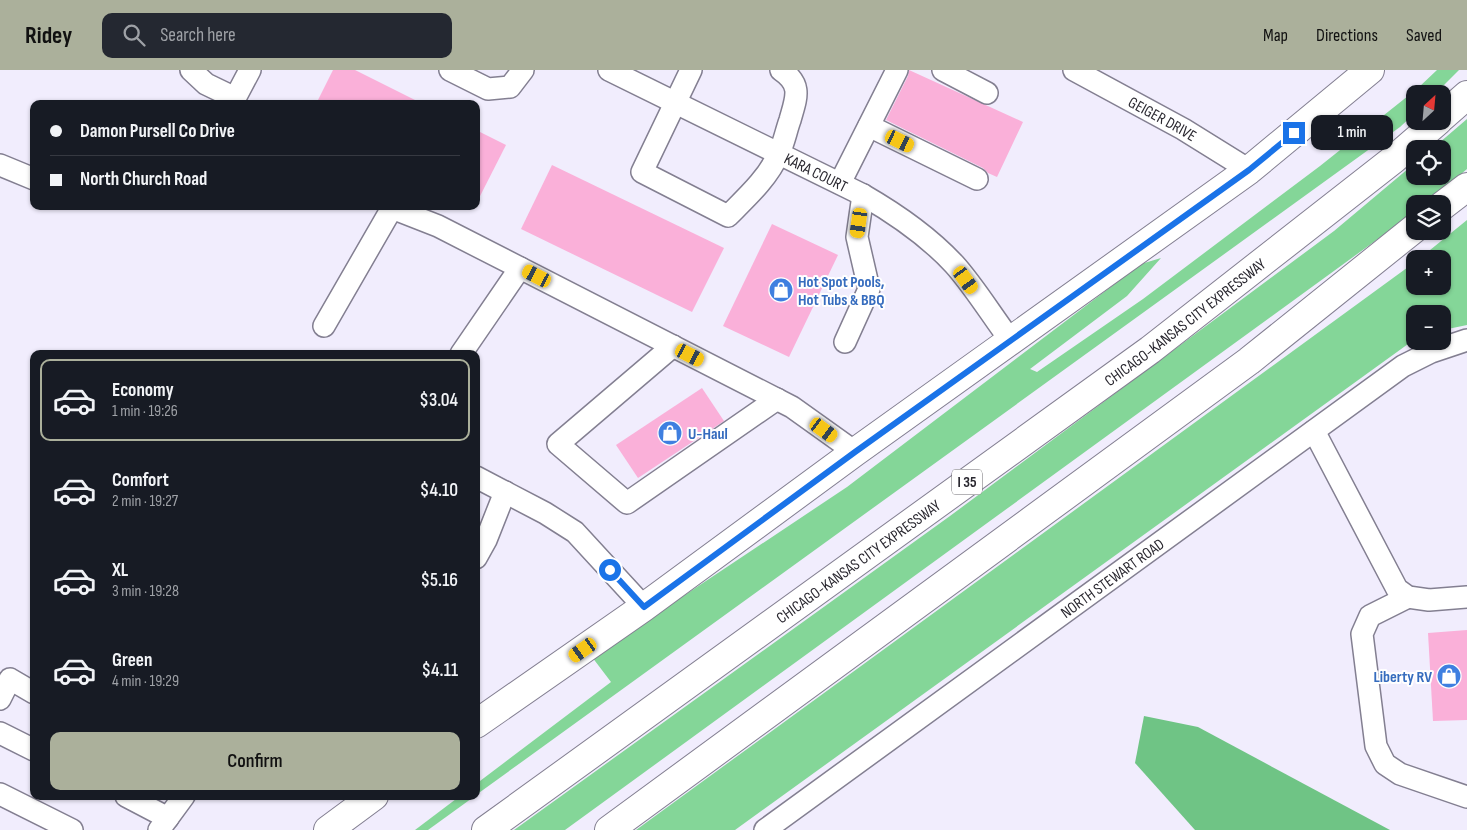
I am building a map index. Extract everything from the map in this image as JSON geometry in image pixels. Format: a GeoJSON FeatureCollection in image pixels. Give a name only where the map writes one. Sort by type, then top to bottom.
{"type":"FeatureCollection","features":[{"type":"Feature","properties":{"kind":"main road"},"geometry":{"type":"LineString","coordinates":[[480,721],[644,607],[855,452],[1249,170],[1370,70]]}},
{"type":"Feature","properties":{"kind":"main road"},"geometry":{"type":"LineString","coordinates":[[1451,109],[1467,95]]}},
{"type":"Feature","properties":{"kind":"main road","name":"CHICAGO-KANSAS CITY EXPRESSWAY"},"geometry":{"type":"LineString","coordinates":[[486,830],[1150,350],[1394,159],[1428,130]]}},
{"type":"Feature","properties":{"kind":"main road"},"geometry":{"type":"LineString","coordinates":[[1451,199],[1467,187]]}},
{"type":"Feature","properties":{"kind":"main road"},"geometry":{"type":"LineString","coordinates":[[609,830],[1249,361],[1406,235]]}},
{"type":"Feature","properties":{"kind":"main road"},"geometry":{"type":"LineString","coordinates":[[328,830],[369,800]]}},
{"type":"Feature","properties":{"kind":"street"},"geometry":{"type":"LineString","coordinates":[[191,70],[206,84],[232,100]]}},
{"type":"Feature","properties":{"kind":"street"},"geometry":{"type":"LineString","coordinates":[[235,100],[250,70]]}},
{"type":"Feature","properties":{"kind":"street"},"geometry":{"type":"LineString","coordinates":[[450,70],[488,89],[510,87],[524,70]]}},
{"type":"Feature","properties":{"kind":"street","name":"KARA COURT"},"geometry":{"type":"LineString","coordinates":[[609,70],[863,194],[894,213],[926,237],[948,258],[1010,341]]}},
{"type":"Feature","properties":{"kind":"street"},"geometry":{"type":"LineString","coordinates":[[691,70],[642,172],[728,216],[759,184],[779,153],[796,100],[796,87],[790,76],[781,70]]}},
{"type":"Feature","properties":{"kind":"street"},"geometry":{"type":"LineString","coordinates":[[840,183],[897,70]]}},
{"type":"Feature","properties":{"kind":"street"},"geometry":{"type":"LineString","coordinates":[[943,70],[987,93]]}},
{"type":"Feature","properties":{"kind":"street","name":"GEIGER DRIVE"},"geometry":{"type":"LineString","coordinates":[[1074,70],[1183,129],[1249,170]]}},
{"type":"Feature","properties":{"kind":"street"},"geometry":{"type":"LineString","coordinates":[[869,126],[977,179]]}},
{"type":"Feature","properties":{"kind":"street"},"geometry":{"type":"LineString","coordinates":[[0,165],[30,177]]}},
{"type":"Feature","properties":{"kind":"street"},"geometry":{"type":"LineString","coordinates":[[845,342],[868,289],[857,237],[863,194]]}},
{"type":"Feature","properties":{"kind":"street"},"geometry":{"type":"LineString","coordinates":[[324,326],[391,210]]}},
{"type":"Feature","properties":{"kind":"street"},"geometry":{"type":"LineString","coordinates":[[397,210],[438,226],[777,399],[792,407],[855,452]]}},
{"type":"Feature","properties":{"kind":"street"},"geometry":{"type":"LineString","coordinates":[[464,350],[520,268]]}},
{"type":"Feature","properties":{"kind":"street","name":"NORTH STEWART ROAD"},"geometry":{"type":"LineString","coordinates":[[772,828],[1403,366],[1431,352],[1467,340]]}},
{"type":"Feature","properties":{"kind":"street"},"geometry":{"type":"LineString","coordinates":[[672,346],[558,444],[627,503],[777,399]]}},
{"type":"Feature","properties":{"kind":"street"},"geometry":{"type":"LineString","coordinates":[[1314,431],[1397,589],[1408,597],[1428,600],[1467,597]]}},
{"type":"Feature","properties":{"kind":"street"},"geometry":{"type":"LineString","coordinates":[[480,479],[545,513],[575,532],[644,607]]}},
{"type":"Feature","properties":{"kind":"street"},"geometry":{"type":"LineString","coordinates":[[480,551],[505,492]]}},
{"type":"Feature","properties":{"kind":"street"},"geometry":{"type":"LineString","coordinates":[[1408,597],[1370,616],[1362,634],[1376,746],[1385,764],[1400,774],[1467,797]]}},
{"type":"Feature","properties":{"kind":"street"},"geometry":{"type":"LineString","coordinates":[[0,699],[5,676],[30,691]]}},
{"type":"Feature","properties":{"kind":"street"},"geometry":{"type":"LineString","coordinates":[[0,733],[30,748]]}},
{"type":"Feature","properties":{"kind":"street"},"geometry":{"type":"LineString","coordinates":[[0,794],[72,830]]}},
{"type":"Feature","properties":{"kind":"street"},"geometry":{"type":"LineString","coordinates":[[131,800],[164,824],[181,800]]}},
{"type":"Feature","properties":{"kind":"green space"},"geometry":{"type":"Polygon","coordinates":[[[1437,70],[1459,70],[1444,85],[1421,85],[1437,70]]]}},
{"type":"Feature","properties":{"kind":"green space"},"geometry":{"type":"Polygon","coordinates":[[[1406,98],[1406,121],[1400,127],[480,792],[480,781],[611,682],[592,657],[847,487],[1141,264],[1161,258],[1127,296],[1030,369],[1037,372],[1143,299],[1320,166],[1406,98]]]}},
{"type":"Feature","properties":{"kind":"green space"},"geometry":{"type":"Polygon","coordinates":[[[1467,119],[1467,169],[1451,183],[1451,140],[1442,140],[1467,119]]]}},
{"type":"Feature","properties":{"kind":"green space"},"geometry":{"type":"Polygon","coordinates":[[[1406,171],[1406,185],[1448,185],[1437,195],[1406,195],[1406,219],[565,830],[514,830],[950,516],[1334,231],[1406,171]]]}},
{"type":"Feature","properties":{"kind":"green space"},"geometry":{"type":"Polygon","coordinates":[[[1467,220],[1467,325],[1451,328],[1451,305],[1406,305],[1406,345],[735,830],[636,830],[1406,269],[1406,295],[1451,295],[1451,250],[1430,250],[1442,240],[1451,240],[1451,233],[1467,220]]]}},
{"type":"Feature","properties":{"kind":"green space"},"geometry":{"type":"Polygon","coordinates":[[[1144,716],[1198,727],[1390,830],[1195,830],[1135,763],[1144,716]]]}},
{"type":"Feature","properties":{"kind":"green space"},"geometry":{"type":"Polygon","coordinates":[[[455,800],[469,800],[428,830],[415,830],[455,800]]]}},
{"type":"Feature","properties":{"kind":"building"},"geometry":{"type":"Polygon","coordinates":[[[333,70],[355,70],[415,100],[318,100],[333,70]]]}},
{"type":"Feature","properties":{"kind":"building"},"geometry":{"type":"Polygon","coordinates":[[[909,70],[1023,122],[997,177],[988,173],[983,168],[886,120],[908,76],[909,70]]]}},
{"type":"Feature","properties":{"kind":"building"},"geometry":{"type":"Polygon","coordinates":[[[480,132],[506,145],[480,196],[480,132]]]}},
{"type":"Feature","properties":{"kind":"building"},"geometry":{"type":"Polygon","coordinates":[[[552,165],[724,248],[692,312],[521,229],[552,165]]]}},
{"type":"Feature","properties":{"kind":"building","name":"Hot Spot Pools, Hot Tubs & BBQ"},"geometry":{"type":"Polygon","coordinates":[[[772,224],[838,255],[789,357],[723,326],[772,224]]]}},
{"type":"Feature","properties":{"kind":"building","name":"U-Haul"},"geometry":{"type":"Polygon","coordinates":[[[702,388],[724,421],[638,478],[616,445],[702,388]]]}},
{"type":"Feature","properties":{"kind":"building","name":"Liberty RV"},"geometry":{"type":"Polygon","coordinates":[[[1467,630],[1467,720],[1433,721],[1428,633],[1467,630]]]}},
{"type":"Feature","properties":{"kind":"place","name":"Hot Spot Pools, Hot Tubs & BBQ"},"geometry":{"type":"Point","coordinates":[781,290]}},
{"type":"Feature","properties":{"kind":"place","name":"U-Haul"},"geometry":{"type":"Point","coordinates":[670,433]}},
{"type":"Feature","properties":{"kind":"place","name":"Liberty RV"},"geometry":{"type":"Point","coordinates":[1449,676]}},
{"type":"Feature","properties":{"kind":"route"},"geometry":{"type":"LineString","coordinates":[[610,570],[644,607],[855,452],[1249,170],[1294,133]]}}]}
